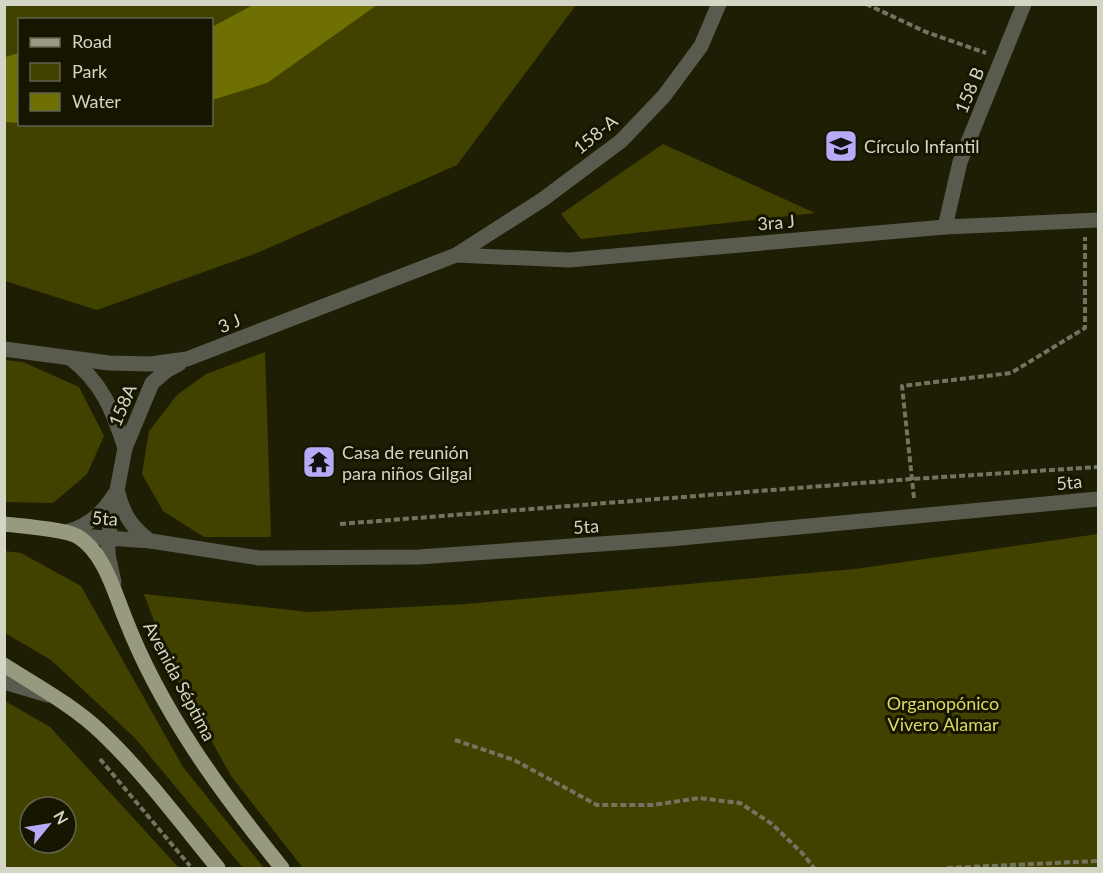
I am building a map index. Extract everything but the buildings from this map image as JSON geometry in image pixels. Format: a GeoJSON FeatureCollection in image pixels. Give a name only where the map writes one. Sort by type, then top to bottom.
{"type":"FeatureCollection","features":[{"type":"Feature","properties":{"kind":"main road"},"geometry":{"type":"LineString","coordinates":[[4,524],[70,534]]}},
{"type":"Feature","properties":{"kind":"main road","name":"Avenida Séptima"},"geometry":{"type":"LineString","coordinates":[[70,534],[92,550],[116,592],[133,639],[186,738],[228,801],[282,868]]}},
{"type":"Feature","properties":{"kind":"main road"},"geometry":{"type":"LineString","coordinates":[[4,665],[82,716],[101,732],[146,780],[218,868]]}},
{"type":"Feature","properties":{"kind":"street","name":"158-A"},"geometry":{"type":"LineString","coordinates":[[456,255],[542,200],[621,141],[664,96],[701,46],[719,4]]}},
{"type":"Feature","properties":{"kind":"street","name":"158 B"},"geometry":{"type":"LineString","coordinates":[[945,227],[960,162],[1024,4]]}},
{"type":"Feature","properties":{"kind":"street","name":"3ra J"},"geometry":{"type":"LineString","coordinates":[[456,255],[569,260],[945,227],[1092,221]]}},
{"type":"Feature","properties":{"kind":"street","name":"3 J"},"geometry":{"type":"LineString","coordinates":[[4,349],[119,363],[150,364],[187,359],[456,255]]}},
{"type":"Feature","properties":{"kind":"street","name":"158A"},"geometry":{"type":"LineString","coordinates":[[67,357],[84,369],[107,400],[125,448]]}},
{"type":"Feature","properties":{"kind":"street","name":"158A"},"geometry":{"type":"LineString","coordinates":[[151,541],[130,522],[122,509],[118,490],[125,448],[153,383],[166,371],[187,359]]}},
{"type":"Feature","properties":{"kind":"street","name":"158A"},"geometry":{"type":"LineString","coordinates":[[70,534],[103,511],[118,490]]}},
{"type":"Feature","properties":{"kind":"street"},"geometry":{"type":"LineString","coordinates":[[116,592],[108,555],[108,538],[118,490]]}},
{"type":"Feature","properties":{"kind":"street","name":"5ta"},"geometry":{"type":"LineString","coordinates":[[70,534],[151,541],[258,558],[419,557],[670,539],[1098,499]]}},
{"type":"Feature","properties":{"kind":"street"},"geometry":{"type":"LineString","coordinates":[[4,682],[53,697]]}},
{"type":"Feature","properties":{"kind":"path"},"geometry":{"type":"LineString","coordinates":[[866,4],[926,32],[1003,59]]}},
{"type":"Feature","properties":{"kind":"path"},"geometry":{"type":"LineString","coordinates":[[916,517],[902,386],[1011,373],[1085,328],[1092,221]]}},
{"type":"Feature","properties":{"kind":"path"},"geometry":{"type":"LineString","coordinates":[[340,524],[912,479],[1098,467]]}},
{"type":"Feature","properties":{"kind":"path"},"geometry":{"type":"LineString","coordinates":[[454,740],[514,760],[597,805],[653,805],[699,798],[740,803],[772,824],[814,868]]}},
{"type":"Feature","properties":{"kind":"path"},"geometry":{"type":"LineString","coordinates":[[98,757],[192,868]]}},
{"type":"Feature","properties":{"kind":"path"},"geometry":{"type":"LineString","coordinates":[[947,868],[1098,861]]}},
{"type":"Feature","properties":{"kind":"green space"},"geometry":{"type":"Polygon","coordinates":[[[5,5],[576,5],[457,165],[257,253],[97,310],[5,281],[5,5]]]}},
{"type":"Feature","properties":{"kind":"green space"},"geometry":{"type":"Polygon","coordinates":[[[663,144],[815,213],[581,239],[561,214],[663,144]]]}},
{"type":"Feature","properties":{"kind":"green space"},"geometry":{"type":"Polygon","coordinates":[[[265,352],[271,537],[204,537],[163,511],[142,474],[149,431],[177,395],[206,374],[265,352]]]}},
{"type":"Feature","properties":{"kind":"green space"},"geometry":{"type":"Polygon","coordinates":[[[5,360],[23,362],[79,387],[104,436],[87,474],[53,503],[5,502],[5,360]]]}},
{"type":"Feature","properties":{"kind":"green space","name":"Organopónico Vivero Alamar"},"geometry":{"type":"Polygon","coordinates":[[[1098,534],[1098,868],[303,868],[231,776],[173,672],[144,594],[309,612],[466,604],[855,569],[1098,534]]]}},
{"type":"Feature","properties":{"kind":"green space"},"geometry":{"type":"Polygon","coordinates":[[[4,551],[21,553],[81,586],[183,767],[264,868],[243,868],[135,738],[51,660],[5,633],[4,551]]]}},
{"type":"Feature","properties":{"kind":"green space"},"geometry":{"type":"Polygon","coordinates":[[[5,701],[50,727],[179,868],[5,868],[5,701]]]}},
{"type":"Feature","properties":{"kind":"water"},"geometry":{"type":"Polygon","coordinates":[[[253,4],[377,5],[267,83],[213,100],[213,26],[253,4]]]}},
{"type":"Feature","properties":{"kind":"water"},"geometry":{"type":"Polygon","coordinates":[[[18,53],[18,123],[5,122],[5,57],[18,53]]]}},
{"type":"Feature","properties":{"kind":"place","name":"Círculo Infantil"},"geometry":{"type":"Point","coordinates":[841,146]}},
{"type":"Feature","properties":{"kind":"place","name":"Casa de reunión para niños Gilgal"},"geometry":{"type":"Point","coordinates":[319,462]}}]}
